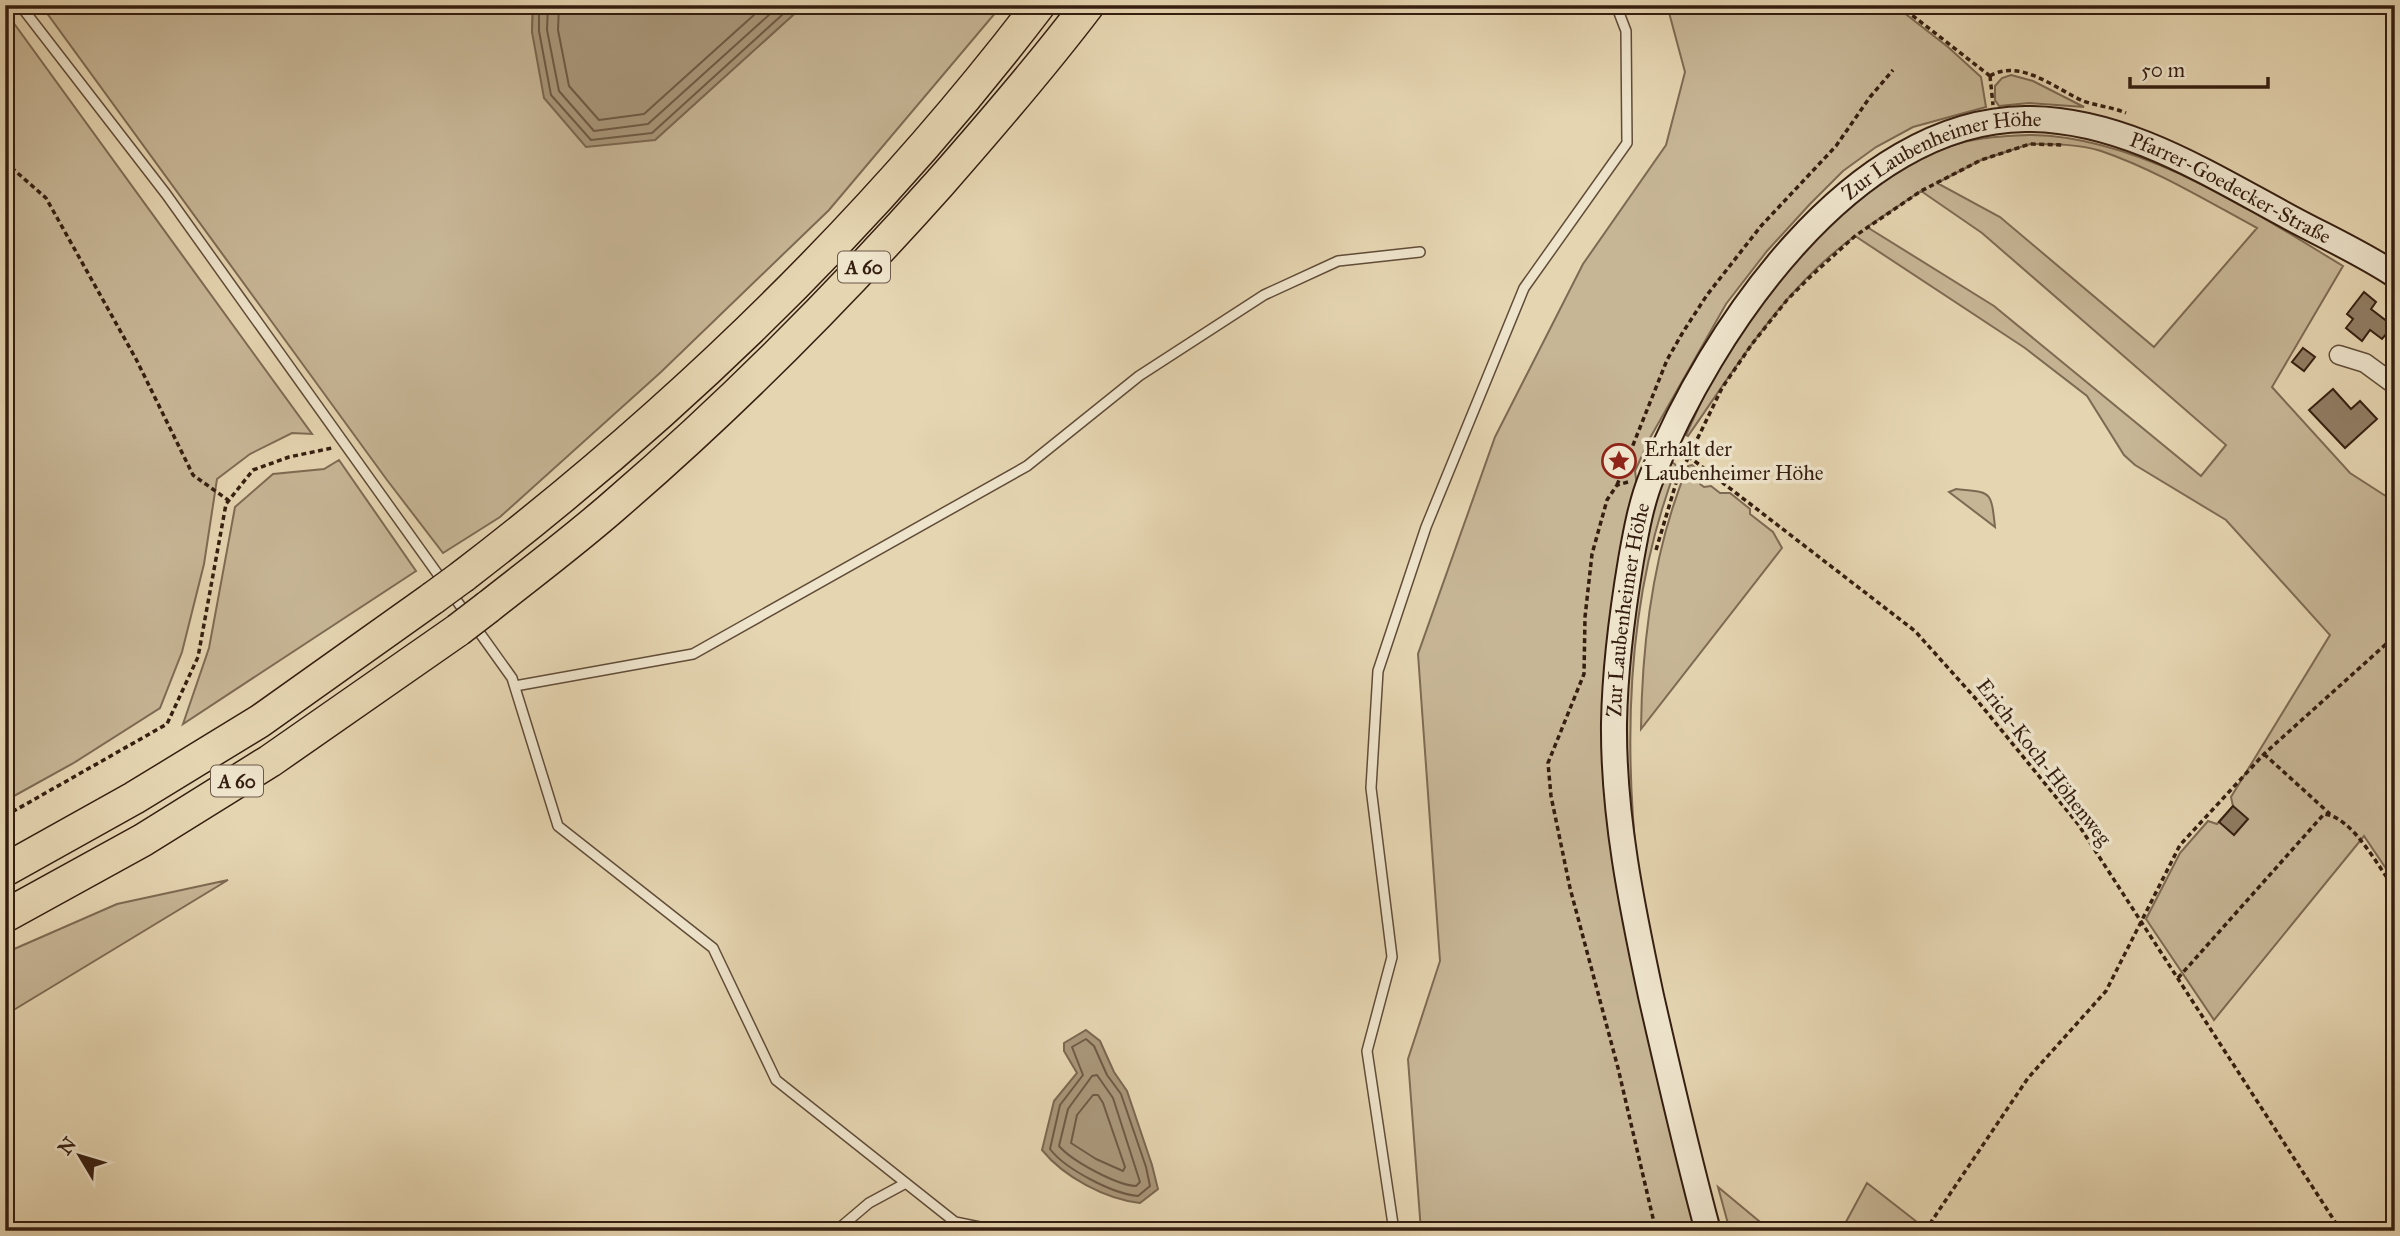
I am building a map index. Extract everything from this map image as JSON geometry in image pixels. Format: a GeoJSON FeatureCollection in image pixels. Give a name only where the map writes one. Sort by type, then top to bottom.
{"type":"FeatureCollection","features":[{"type":"Feature","properties":{"kind":"highway","name":"A 60"},"geometry":{"type":"LineString","coordinates":[[5,916],[143,840],[270,761],[458,630],[615,505],[710,421],[878,253],[967,153],[1088,5]]}},
{"type":"Feature","properties":{"kind":"highway","name":"A 60"},"geometry":{"type":"LineString","coordinates":[[5,870],[134,798],[260,721],[433,598],[548,511],[667,406],[781,299],[859,218],[953,113],[1034,10]]}},
{"type":"Feature","properties":{"kind":"street","name":"Zur Laubenheimer Höhe"},"geometry":{"type":"LineString","coordinates":[[1708,1231],[1679,1121],[1630,901],[1617,783],[1614,726],[1617,656],[1623,603],[1637,526],[1651,479],[1686,402],[1721,341],[1779,264],[1845,195],[1886,163],[1907,151],[1954,132],[1995,122],[2023,119],[2060,121]]}},
{"type":"Feature","properties":{"kind":"street","name":"Pfarrer-Goedecker-Straße"},"geometry":{"type":"LineString","coordinates":[[2060,121],[2106,130],[2158,149],[2395,275]]}},
{"type":"Feature","properties":{"kind":"street"},"geometry":{"type":"LineString","coordinates":[[2339,355],[2365,363],[2395,385]]}},
{"type":"Feature","properties":{"kind":"lane"},"geometry":{"type":"LineString","coordinates":[[20,5],[166,194],[512,678],[558,826],[713,948],[776,1080],[955,1222],[999,1231]]}},
{"type":"Feature","properties":{"kind":"lane"},"geometry":{"type":"LineString","coordinates":[[1394,1231],[1367,1051],[1392,957],[1371,788],[1378,671],[1426,527],[1524,288],[1627,143],[1626,31],[1616,5]]}},
{"type":"Feature","properties":{"kind":"lane"},"geometry":{"type":"LineString","coordinates":[[515,686],[693,654],[1027,466],[1139,376],[1264,295],[1339,261],[1420,252]]}},
{"type":"Feature","properties":{"kind":"lane"},"geometry":{"type":"LineString","coordinates":[[836,1231],[869,1203],[906,1183]]}},
{"type":"Feature","properties":{"kind":"path"},"geometry":{"type":"LineString","coordinates":[[1899,5],[1990,76],[1994,111]]}},
{"type":"Feature","properties":{"kind":"path"},"geometry":{"type":"LineString","coordinates":[[1912,10],[1917,5]]}},
{"type":"Feature","properties":{"kind":"path"},"geometry":{"type":"LineString","coordinates":[[1656,1231],[1618,1068],[1570,888],[1551,796],[1548,763],[1584,674],[1584,617],[1592,554],[1607,500],[1618,485],[1667,360],[1707,295],[1761,226],[1836,146],[1870,97],[1893,70]]}},
{"type":"Feature","properties":{"kind":"path"},"geometry":{"type":"LineString","coordinates":[[1654,558],[1676,483],[1722,388],[1787,300],[1835,252],[1903,201],[1981,160],[2030,144],[2065,145]]}},
{"type":"Feature","properties":{"kind":"path"},"geometry":{"type":"LineString","coordinates":[[5,162],[46,198],[136,359],[193,475],[229,500]]}},
{"type":"Feature","properties":{"kind":"path"},"geometry":{"type":"LineString","coordinates":[[5,816],[167,724],[198,656],[226,504],[253,470],[289,457],[345,446]]}},
{"type":"Feature","properties":{"kind":"path","name":"Erich-Koch-Höhenweg"},"geometry":{"type":"LineString","coordinates":[[1688,455],[1915,631],[1976,699],[2078,824],[2341,1231]]}},
{"type":"Feature","properties":{"kind":"path"},"geometry":{"type":"LineString","coordinates":[[1618,485],[1634,480]]}},
{"type":"Feature","properties":{"kind":"path"},"geometry":{"type":"LineString","coordinates":[[1926,1231],[2028,1078],[2106,991],[2180,845],[2264,754],[2395,636]]}},
{"type":"Feature","properties":{"kind":"path"},"geometry":{"type":"LineString","coordinates":[[2264,754],[2331,814],[2351,828],[2395,889]]}},
{"type":"Feature","properties":{"kind":"path"},"geometry":{"type":"LineString","coordinates":[[2178,978],[2318,818],[2331,814]]}},
{"type":"Feature","properties":{"kind":"shaded area"},"geometry":{"type":"Polygon","coordinates":[[[41,5],[533,5],[532,32],[655,140],[804,5],[1002,5],[829,210],[661,372],[500,517],[443,553],[41,5]]]}},
{"type":"Feature","properties":{"kind":"shaded area"},"geometry":{"type":"Polygon","coordinates":[[[1667,5],[1894,5],[1981,77],[1986,107],[1913,127],[1876,147],[1843,171],[1810,204],[1767,251],[1726,304],[1650,438],[1635,471],[1637,486],[1605,766],[1699,1231],[1421,1231],[1408,1059],[1440,961],[1418,654],[1495,437],[1583,264],[1666,145],[1685,72],[1667,5]]]}},
{"type":"Feature","properties":{"kind":"shaded area"},"geometry":{"type":"Polygon","coordinates":[[[5,11],[312,434],[292,433],[250,454],[217,479],[204,564],[182,652],[160,708],[72,764],[5,801],[5,11]]]}},
{"type":"Feature","properties":{"kind":"shaded area"},"geometry":{"type":"Polygon","coordinates":[[[2011,75],[2033,81],[2084,107],[2029,103],[1999,106],[1995,100],[1995,86],[2002,78],[2011,75]]]}},
{"type":"Feature","properties":{"kind":"shaded area"},"geometry":{"type":"Polygon","coordinates":[[[2030,135],[2071,139],[2112,148],[2153,162],[2233,201],[2343,266],[2272,387],[2350,473],[2395,502],[2395,882],[2364,836],[2214,1020],[2146,919],[2180,853],[2208,821],[2217,824],[2233,806],[2231,797],[2330,635],[2226,520],[2135,465],[2124,455],[2087,396],[2025,348],[1855,236],[1829,256],[1784,303],[1688,436],[1686,435],[1715,373],[1747,322],[1796,258],[1854,201],[1887,177],[1921,158],[1957,144],[1993,137],[2030,135]],[[2030,144],[1981,160],[1937,183],[2000,217],[2154,347],[2257,228],[2121,158],[2075,146],[2030,144]],[[1921,191],[1867,227],[1994,306],[2201,476],[2226,445],[1982,233],[1921,191]]]}},
{"type":"Feature","properties":{"kind":"shaded area"},"geometry":{"type":"Polygon","coordinates":[[[339,460],[416,571],[183,724],[209,648],[235,507],[273,474],[324,469],[339,460]]]}},
{"type":"Feature","properties":{"kind":"shaded area"},"geometry":{"type":"Polygon","coordinates":[[[1672,462],[1677,466],[1660,515],[1648,565],[1633,667],[1631,770],[1638,873],[1622,739],[1638,560],[1658,493],[1672,462]]]}},
{"type":"Feature","properties":{"kind":"shaded area"},"geometry":{"type":"Polygon","coordinates":[[[1692,465],[1700,472],[1700,484],[1704,487],[1711,486],[1720,493],[1730,493],[1750,509],[1750,514],[1773,532],[1782,548],[1641,729],[1647,629],[1658,562],[1676,497],[1688,466],[1692,465]]]}},
{"type":"Feature","properties":{"kind":"shaded area"},"geometry":{"type":"Polygon","coordinates":[[[1956,489],[1987,495],[1992,506],[1995,527],[1949,492],[1956,489]]]}},
{"type":"Feature","properties":{"kind":"shaded area"},"geometry":{"type":"Polygon","coordinates":[[[228,880],[5,1015],[5,953],[117,904],[228,880]]]}},
{"type":"Feature","properties":{"kind":"shaded area"},"geometry":{"type":"Polygon","coordinates":[[[1867,1183],[1926,1229],[1925,1231],[1841,1231],[1867,1183]]]}},
{"type":"Feature","properties":{"kind":"shaded area"},"geometry":{"type":"Polygon","coordinates":[[[1718,1187],[1771,1231],[1730,1231],[1718,1187]]]}},
{"type":"Feature","properties":{"kind":"water"},"geometry":{"type":"Polygon","coordinates":[[[533,5],[804,5],[655,140],[586,147],[544,98],[532,32],[533,5]]]}},
{"type":"Feature","properties":{"kind":"water"},"geometry":{"type":"Polygon","coordinates":[[[1086,1030],[1100,1041],[1114,1072],[1127,1091],[1152,1165],[1158,1189],[1140,1203],[1099,1192],[1073,1178],[1042,1150],[1054,1101],[1077,1073],[1064,1051],[1064,1043],[1086,1030]]]}},
{"type":"Feature","properties":{"kind":"building"},"geometry":{"type":"Polygon","coordinates":[[[2364,292],[2376,302],[2371,309],[2393,326],[2382,339],[2370,330],[2362,341],[2346,328],[2353,319],[2347,314],[2364,292]]]}},
{"type":"Feature","properties":{"kind":"building"},"geometry":{"type":"Polygon","coordinates":[[[2303,348],[2315,357],[2304,371],[2292,362],[2303,348]]]}},
{"type":"Feature","properties":{"kind":"building"},"geometry":{"type":"Polygon","coordinates":[[[2333,389],[2351,409],[2360,401],[2377,419],[2345,448],[2309,410],[2333,389]]]}},
{"type":"Feature","properties":{"kind":"building"},"geometry":{"type":"Polygon","coordinates":[[[2233,806],[2248,819],[2234,835],[2219,822],[2233,806]]]}},
{"type":"Feature","properties":{"kind":"place","name":"Erhalt der Laubenheimer Höhe"},"geometry":{"type":"Point","coordinates":[1619,461]}}]}
